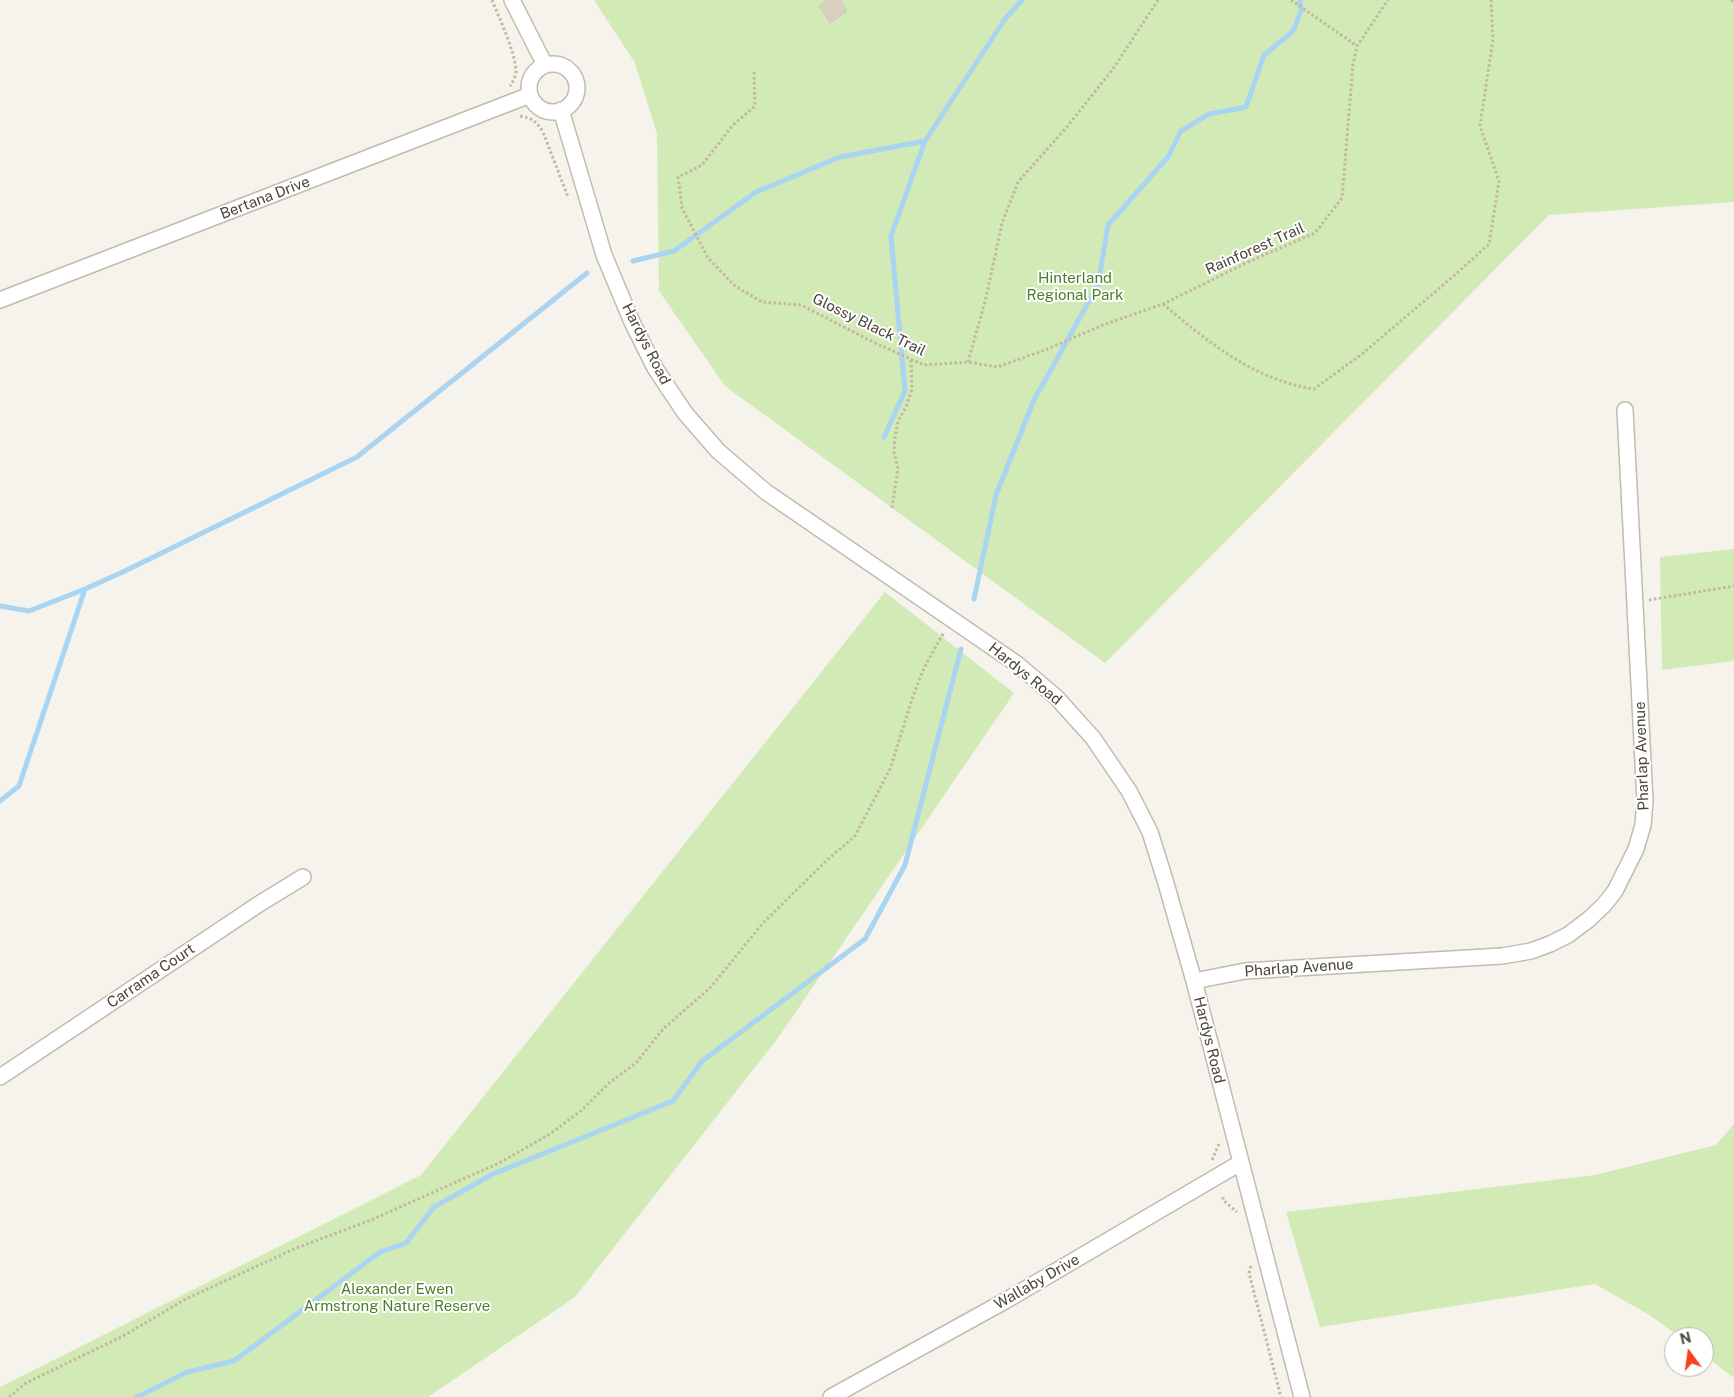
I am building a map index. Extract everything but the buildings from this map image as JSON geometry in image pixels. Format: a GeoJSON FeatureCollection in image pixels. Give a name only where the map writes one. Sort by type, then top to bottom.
{"type":"FeatureCollection","features":[{"type":"Feature","properties":{"kind":"street"},"geometry":{"type":"LineString","coordinates":[[512,0],[544,65]]}},
{"type":"Feature","properties":{"kind":"street"},"geometry":{"type":"LineString","coordinates":[[544,65],[562,66],[570,70],[575,78],[577,88],[575,97],[569,105],[561,110],[553,112],[539,108],[530,95],[528,86],[531,77],[536,70],[544,65]]}},
{"type":"Feature","properties":{"kind":"street","name":"Bertana Drive"},"geometry":{"type":"LineString","coordinates":[[0,300],[530,95]]}},
{"type":"Feature","properties":{"kind":"street","name":"Hardys Road"},"geometry":{"type":"LineString","coordinates":[[561,110],[604,255],[632,322],[655,368],[685,413],[718,451],[766,492],[948,625],[1017,664],[1056,697],[1093,738],[1129,791],[1150,832],[1194,981],[1302,1397]]}},
{"type":"Feature","properties":{"kind":"street","name":"Pharlap Avenue"},"geometry":{"type":"LineString","coordinates":[[1194,981],[1245,970],[1502,956],[1531,951],[1568,935],[1588,920],[1615,891],[1633,856],[1643,825],[1645,801],[1625,410]]}},
{"type":"Feature","properties":{"kind":"street","name":"Carrama Court"},"geometry":{"type":"LineString","coordinates":[[0,1077],[259,904],[303,877]]}},
{"type":"Feature","properties":{"kind":"street","name":"Wallaby Drive"},"geometry":{"type":"LineString","coordinates":[[831,1397],[1005,1301],[1240,1163]]}},
{"type":"Feature","properties":{"kind":"path"},"geometry":{"type":"LineString","coordinates":[[492,0],[513,54],[516,74],[509,87]]}},
{"type":"Feature","properties":{"kind":"path"},"geometry":{"type":"LineString","coordinates":[[968,362],[986,298],[1002,223],[1018,182],[1066,128],[1113,69],[1158,0]]}},
{"type":"Feature","properties":{"kind":"path"},"geometry":{"type":"LineString","coordinates":[[1291,0],[1357,46]]}},
{"type":"Feature","properties":{"kind":"path","name":"Rainforest Trail"},"geometry":{"type":"LineString","coordinates":[[968,362],[997,368],[1103,325],[1163,304],[1248,262],[1316,233],[1342,198],[1353,64],[1357,46],[1388,0]]}},
{"type":"Feature","properties":{"kind":"path"},"geometry":{"type":"LineString","coordinates":[[1163,304],[1209,343],[1251,368],[1299,387],[1314,389],[1362,354],[1489,244],[1499,181],[1480,126],[1493,40],[1491,0]]}},
{"type":"Feature","properties":{"kind":"path","name":"Glossy Black Trail"},"geometry":{"type":"LineString","coordinates":[[754,72],[755,106],[733,125],[702,165],[678,177],[682,208],[708,258],[735,286],[762,302],[801,305],[924,366],[968,362]]}},
{"type":"Feature","properties":{"kind":"path"},"geometry":{"type":"LineString","coordinates":[[511,118],[521,116],[538,123],[572,206]]}},
{"type":"Feature","properties":{"kind":"path"},"geometry":{"type":"LineString","coordinates":[[892,508],[898,468],[894,452],[895,437],[898,421],[906,408],[912,389],[911,360]]}},
{"type":"Feature","properties":{"kind":"path"},"geometry":{"type":"LineString","coordinates":[[1636,602],[1734,586]]}},
{"type":"Feature","properties":{"kind":"path"},"geometry":{"type":"LineString","coordinates":[[937,626],[948,625]]}},
{"type":"Feature","properties":{"kind":"path"},"geometry":{"type":"LineString","coordinates":[[948,625],[952,636]]}},
{"type":"Feature","properties":{"kind":"path"},"geometry":{"type":"LineString","coordinates":[[9,1397],[26,1383],[123,1336],[186,1299],[294,1249],[371,1220],[499,1163],[550,1134],[582,1110],[609,1083],[636,1063],[663,1029],[710,988],[763,923],[855,836],[890,770],[924,668],[948,625]]}},
{"type":"Feature","properties":{"kind":"path"},"geometry":{"type":"LineString","coordinates":[[1212,1160],[1220,1140]]}},
{"type":"Feature","properties":{"kind":"path"},"geometry":{"type":"LineString","coordinates":[[1223,1197],[1222,1200],[1238,1215]]}},
{"type":"Feature","properties":{"kind":"path"},"geometry":{"type":"LineString","coordinates":[[1252,1261],[1249,1273],[1281,1397]]}},
{"type":"Feature","properties":{"kind":"green space","name":"Hinterland Regional Park"},"geometry":{"type":"Polygon","coordinates":[[[594,0],[1734,0],[1734,202],[1549,215],[1105,663],[725,386],[659,291],[657,134],[635,63],[594,0]]]}},
{"type":"Feature","properties":{"kind":"green space"},"geometry":{"type":"Polygon","coordinates":[[[1734,549],[1734,661],[1662,670],[1660,557],[1734,549]]]}},
{"type":"Feature","properties":{"kind":"green space","name":"Alexander Ewen Armstrong Nature Reserve"},"geometry":{"type":"Polygon","coordinates":[[[885,592],[1014,693],[778,1038],[575,1297],[428,1397],[0,1397],[0,1387],[421,1175],[885,592]]]}},
{"type":"Feature","properties":{"kind":"green space"},"geometry":{"type":"Polygon","coordinates":[[[1734,1124],[1734,1378],[1714,1363],[1714,1327],[1666,1327],[1651,1316],[1595,1284],[1320,1327],[1286,1212],[1595,1175],[1716,1145],[1734,1124]]]}},
{"type":"Feature","properties":{"kind":"waterway"},"geometry":{"type":"LineString","coordinates":[[884,437],[905,391],[891,236],[925,141],[1005,19],[1022,0]]}},
{"type":"Feature","properties":{"kind":"waterway"},"geometry":{"type":"LineString","coordinates":[[974,599],[996,495],[1034,400],[1098,285],[1108,225],[1168,157],[1181,131],[1209,114],[1246,107],[1264,55],[1293,31],[1301,11],[1300,0]]}},
{"type":"Feature","properties":{"kind":"waterway"},"geometry":{"type":"LineString","coordinates":[[633,261],[674,251],[756,192],[840,157],[925,141]]}},
{"type":"Feature","properties":{"kind":"waterway"},"geometry":{"type":"LineString","coordinates":[[0,606],[29,611],[85,589],[357,457],[587,273]]}},
{"type":"Feature","properties":{"kind":"waterway"},"geometry":{"type":"LineString","coordinates":[[0,801],[19,786],[85,589]]}},
{"type":"Feature","properties":{"kind":"waterway"},"geometry":{"type":"LineString","coordinates":[[137,1397],[187,1372],[234,1361],[380,1252],[406,1243],[434,1207],[493,1174],[673,1101],[702,1061],[865,939],[905,865],[961,649]]}}]}
